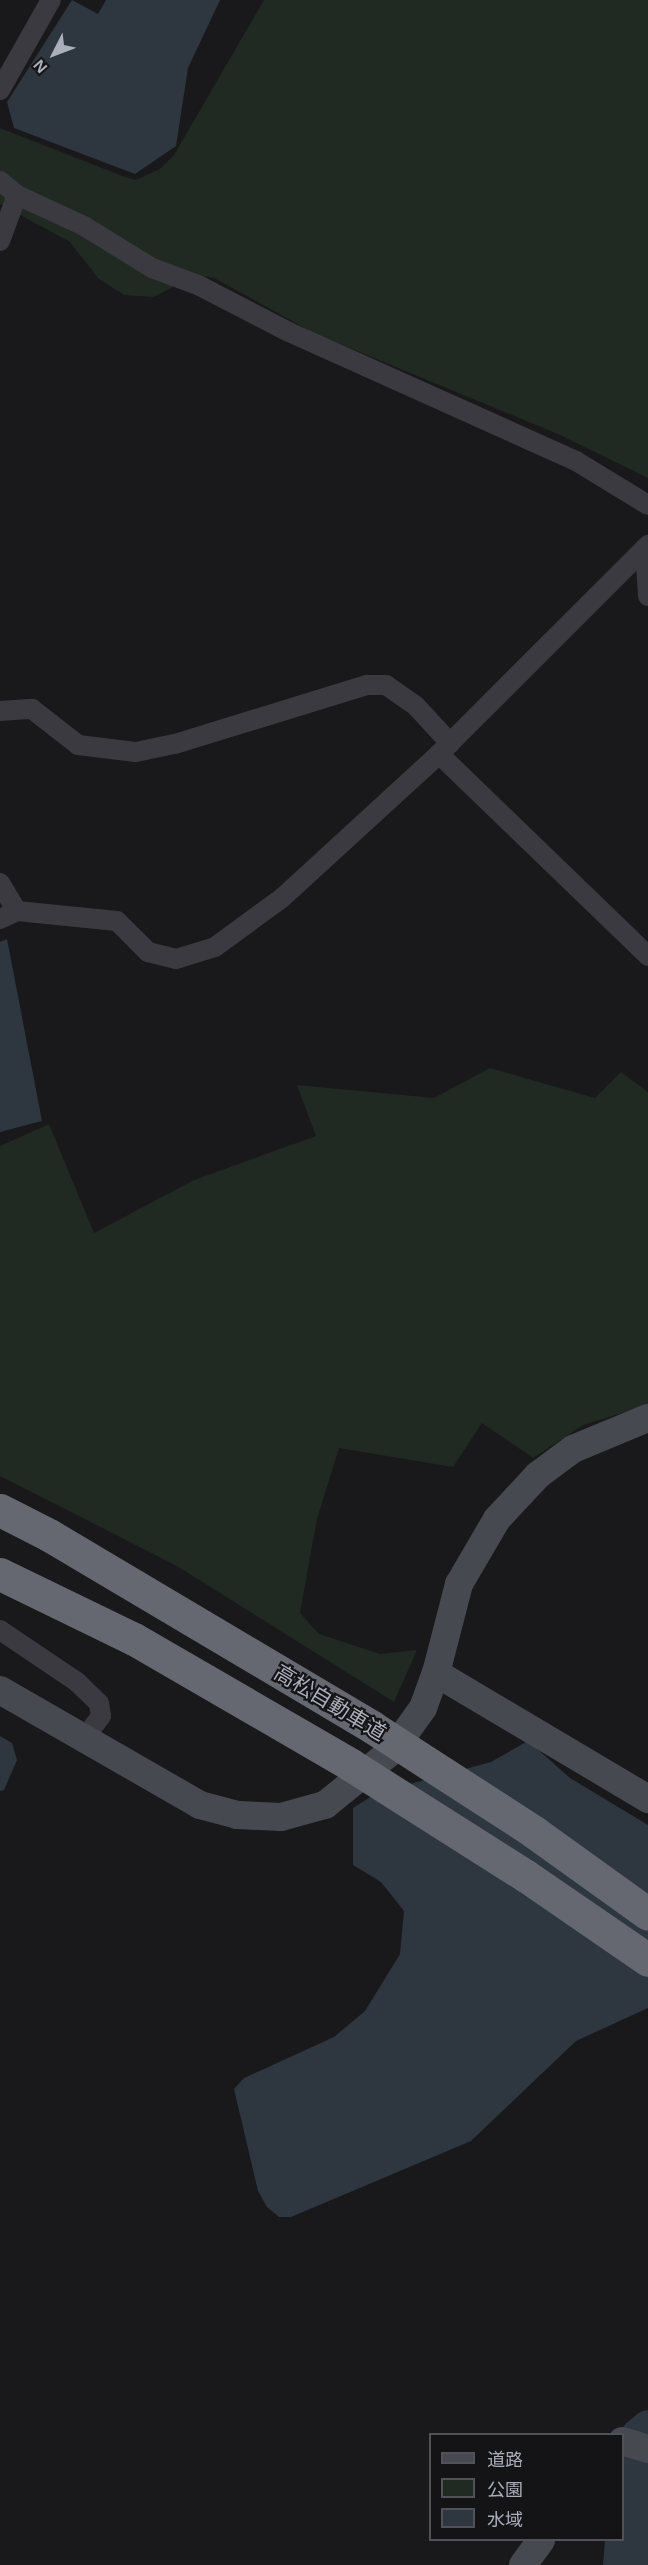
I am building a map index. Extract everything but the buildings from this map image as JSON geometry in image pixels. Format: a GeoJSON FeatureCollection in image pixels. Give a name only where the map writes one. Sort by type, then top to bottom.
{"type":"FeatureCollection","features":[{"type":"Feature","properties":{"kind":"highway","name":"高松自動車道"},"geometry":{"type":"LineString","coordinates":[[0,1510],[49,1535],[372,1727],[534,1832],[648,1914]]}},
{"type":"Feature","properties":{"kind":"highway","name":"高松自動車道"},"geometry":{"type":"LineString","coordinates":[[0,1574],[134,1639],[351,1765],[526,1876],[648,1960]]}},
{"type":"Feature","properties":{"kind":"street"},"geometry":{"type":"LineString","coordinates":[[0,90],[51,0]]}},
{"type":"Feature","properties":{"kind":"street"},"geometry":{"type":"LineString","coordinates":[[0,181],[17,195],[84,226],[152,268],[198,285],[289,332],[576,461],[648,505]]}},
{"type":"Feature","properties":{"kind":"street"},"geometry":{"type":"LineString","coordinates":[[0,241],[17,195]]}},
{"type":"Feature","properties":{"kind":"street"},"geometry":{"type":"LineString","coordinates":[[646,547],[648,596]]}},
{"type":"Feature","properties":{"kind":"street"},"geometry":{"type":"LineString","coordinates":[[0,883],[8,915],[117,921],[148,952],[176,959],[215,947],[282,898],[445,749],[646,547]]}},
{"type":"Feature","properties":{"kind":"street"},"geometry":{"type":"LineString","coordinates":[[0,711],[32,709],[78,745],[136,752],[175,744],[367,685],[386,685],[415,705],[445,749],[648,956]]}},
{"type":"Feature","properties":{"kind":"street"},"geometry":{"type":"LineString","coordinates":[[0,1690],[200,1805],[237,1815],[281,1817],[325,1805],[393,1750],[423,1708],[436,1673],[459,1584],[497,1519],[538,1475],[573,1449],[648,1418]]}},
{"type":"Feature","properties":{"kind":"street"},"geometry":{"type":"LineString","coordinates":[[0,1630],[77,1682],[99,1703],[101,1716],[85,1737]]}},
{"type":"Feature","properties":{"kind":"street"},"geometry":{"type":"LineString","coordinates":[[436,1673],[648,1799]]}},
{"type":"Feature","properties":{"kind":"street"},"geometry":{"type":"LineString","coordinates":[[624,2442],[648,2449]]}},
{"type":"Feature","properties":{"kind":"street"},"geometry":{"type":"LineString","coordinates":[[523,2565],[540,2541]]}},
{"type":"Feature","properties":{"kind":"green space"},"geometry":{"type":"Polygon","coordinates":[[[264,0],[648,0],[648,478],[558,434],[316,334],[214,278],[197,275],[153,297],[124,295],[98,278],[70,242],[0,204],[0,128],[136,180],[160,169],[174,155],[264,0]]]}},
{"type":"Feature","properties":{"kind":"green space"},"geometry":{"type":"Polygon","coordinates":[[[490,1068],[595,1098],[621,1072],[648,1092],[648,1405],[583,1425],[533,1458],[482,1423],[453,1467],[339,1448],[317,1519],[300,1613],[319,1634],[380,1654],[417,1650],[394,1702],[177,1566],[0,1476],[0,1146],[49,1124],[94,1233],[194,1180],[316,1136],[297,1085],[434,1098],[490,1068]]]}},
{"type":"Feature","properties":{"kind":"water"},"geometry":{"type":"Polygon","coordinates":[[[72,0],[98,14],[106,0],[220,0],[188,68],[176,146],[135,174],[14,128],[7,102],[72,0]]]}},
{"type":"Feature","properties":{"kind":"water"},"geometry":{"type":"Polygon","coordinates":[[[7,939],[42,1121],[0,1132],[0,942],[7,939]]]}},
{"type":"Feature","properties":{"kind":"water"},"geometry":{"type":"Polygon","coordinates":[[[0,1736],[12,1743],[17,1760],[4,1790],[0,1791],[0,1736]]]}},
{"type":"Feature","properties":{"kind":"water"},"geometry":{"type":"Polygon","coordinates":[[[528,1741],[570,1778],[648,1825],[648,2008],[576,2041],[471,2141],[291,2217],[279,2217],[267,2207],[258,2191],[234,2089],[244,2078],[334,2037],[365,2011],[400,1954],[404,1911],[381,1882],[353,1865],[353,1808],[377,1793],[491,1762],[528,1741]]]}},
{"type":"Feature","properties":{"kind":"water"},"geometry":{"type":"Polygon","coordinates":[[[624,2447],[648,2455],[648,2565],[603,2565],[605,2541],[624,2541],[624,2447]]]}},
{"type":"Feature","properties":{"kind":"waterway"},"geometry":{"type":"LineString","coordinates":[[632,2471],[638,2436],[648,2427]]}}]}
